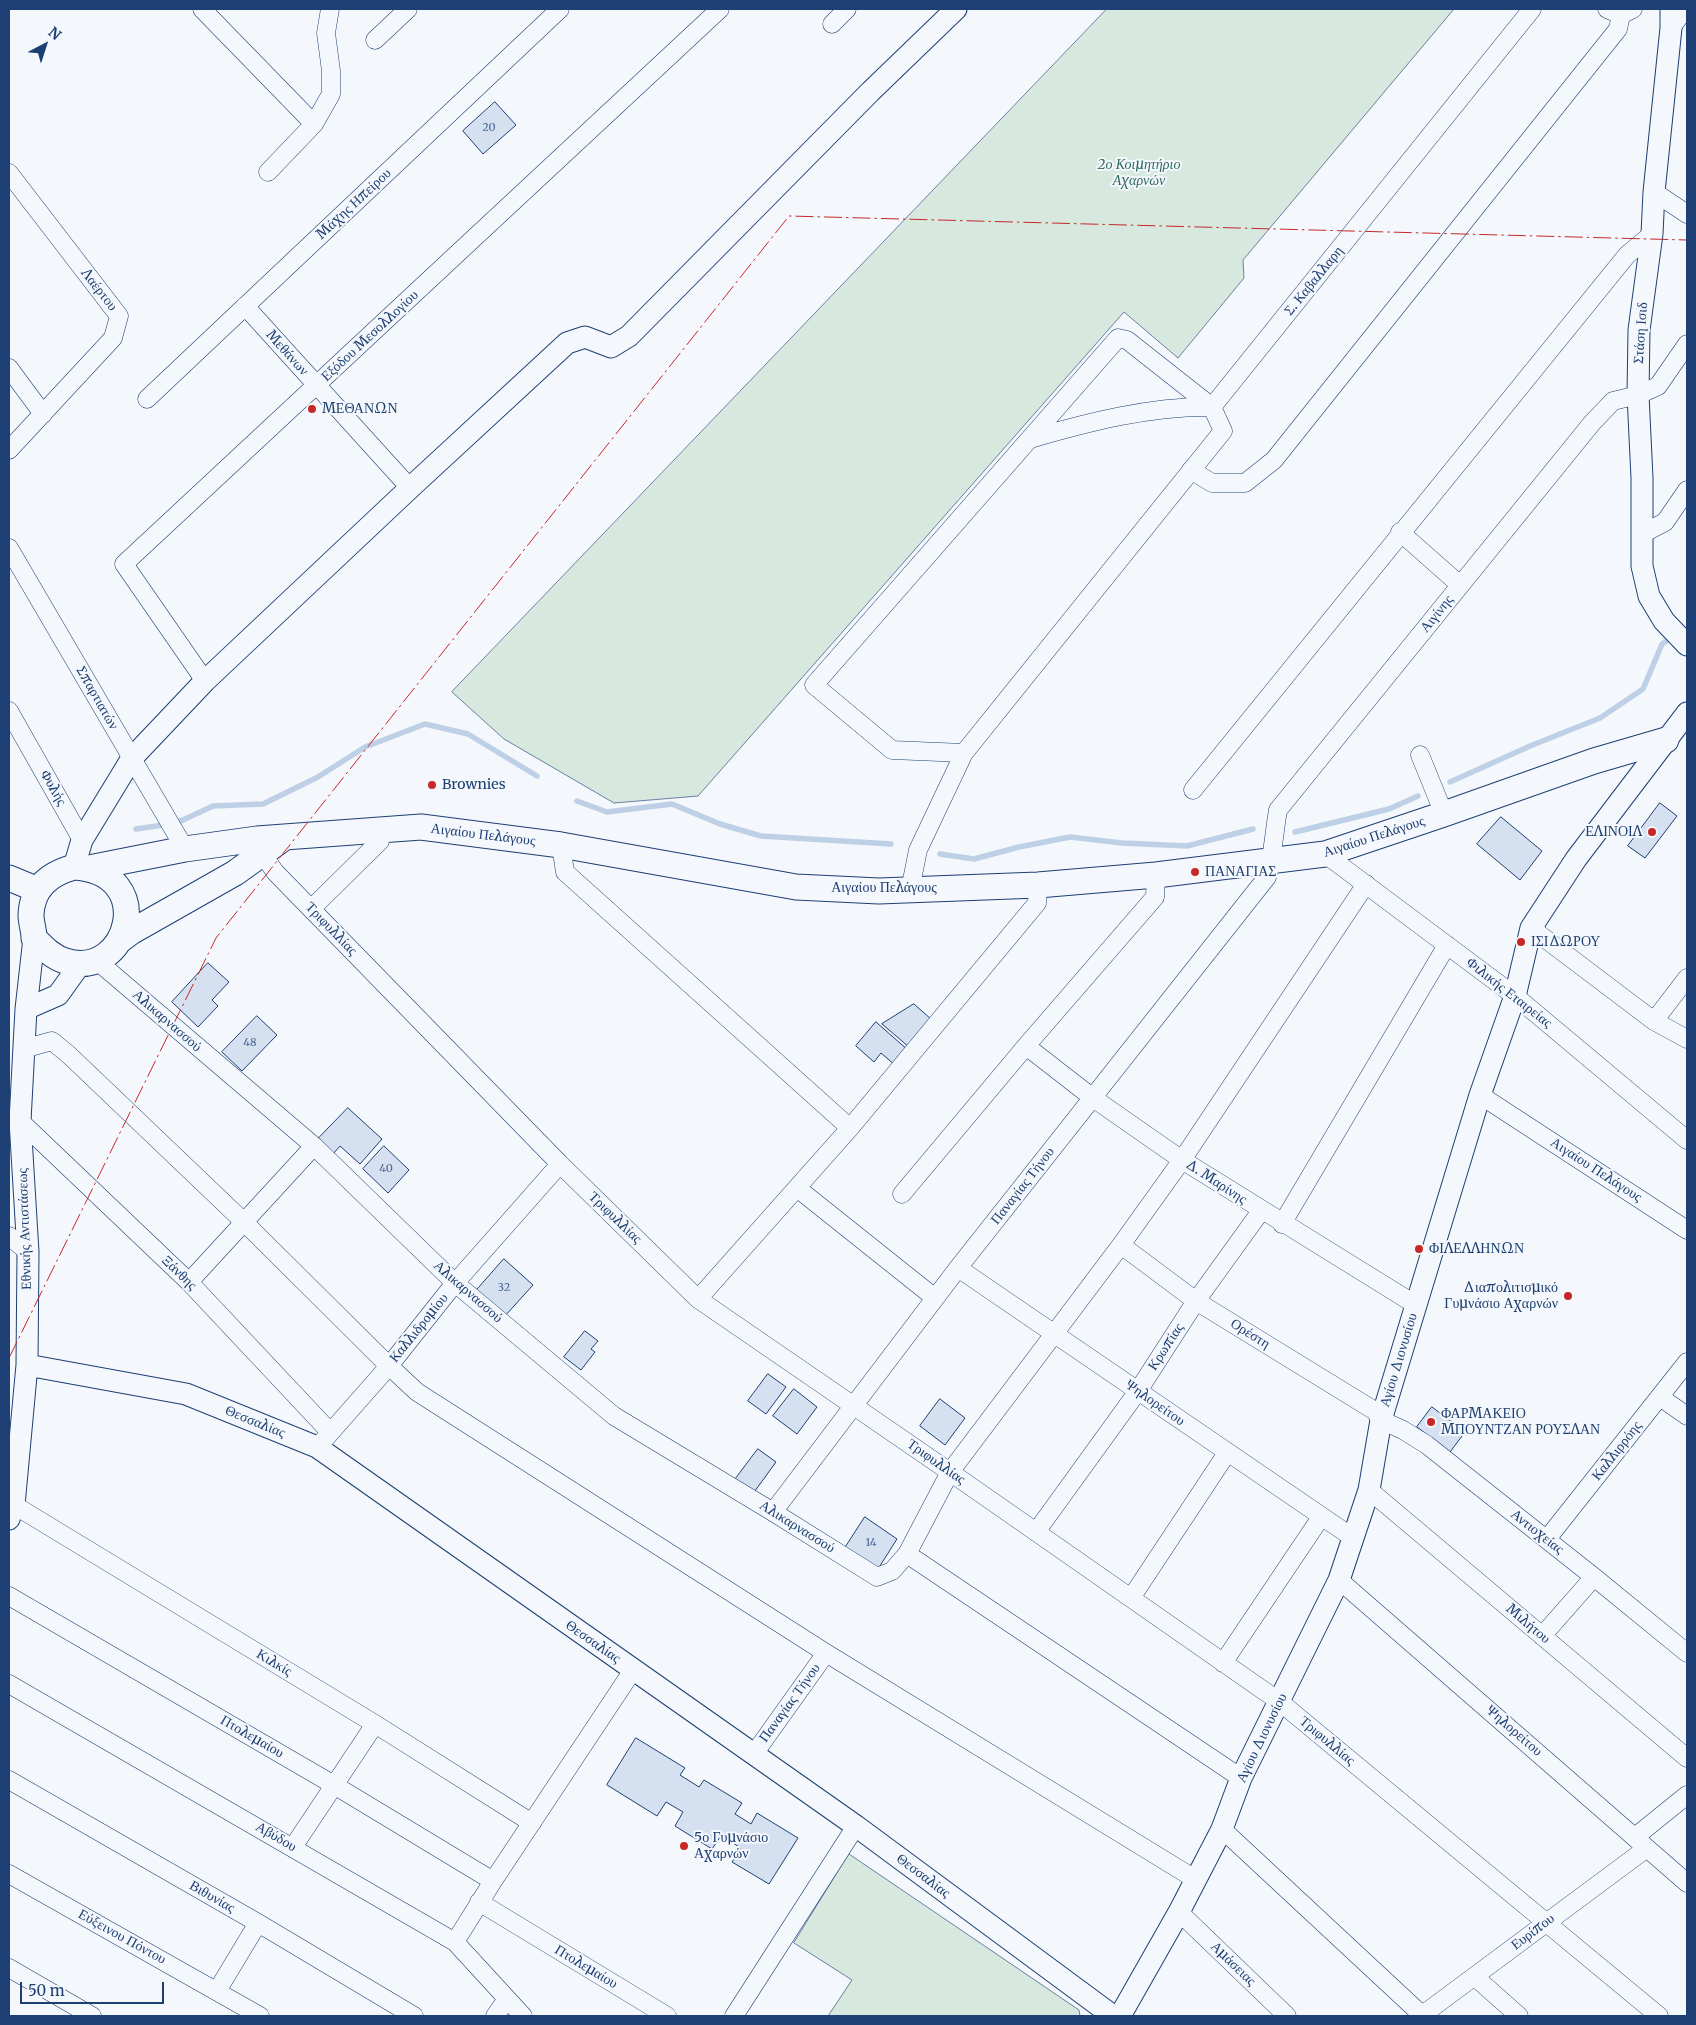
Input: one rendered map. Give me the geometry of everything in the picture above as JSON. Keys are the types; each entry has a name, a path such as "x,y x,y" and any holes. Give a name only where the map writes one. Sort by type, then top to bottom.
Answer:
{"main road":[{"name":"Αιγαίου Πελάγους","path":"81,868 256,839 420,827 561,844 796,887 880,892 1038,885 1156,875 1325,854 1594,761 1666,740"},
{"path":"119,941 126,927 127,912 123,896 116,883 106,875 81,868 47,878 38,890 32,903 31,918 34,938 52,954 65,961 88,962 109,952 131,932 235,873 285,837"},
{"path":"9,878 38,890"}],"street":[{"path":"202,9 314,124"},
{"path":"268,172 314,124 331,94 331,71 326,34 330,9"},
{"path":"375,40 408,9"},
{"name":"Μάχης Ηπείρου","path":"147,399 560,9"},
{"name":"Εξόδου Μεσολλογίου","path":"205,681 124,564 720,9"},
{"path":"832,24 847,9"},
{"path":"81,868 82,840 132,758 205,681 567,343 585,337 611,347 629,336 870,92 956,9"},
{"name":"Σ. Καβαλλαρη","path":"1212,407 1532,9"},
{"path":"1671,19 1685,9"},
{"path":"1191,470 1212,483 1245,482 1274,460 1618,29 1620,11"},
{"name":"Στάση Ισιδ","path":"1671,19 1654,192 1652,234 1639,330 1638,395 1642,566 1649,596 1664,621 1687,645"},
{"name":"Λαέρτου","path":"9,173 119,316 113,338 9,450"},
{"path":"1654,192 1687,214"},
{"path":"1193,790 1400,532 1627,255 1652,234"},
{"name":"Μεθάνων","path":"245,306 410,488"},
{"path":"910,890 918,850 964,753 1223,431 1212,407 1127,340 1118,338 814,685 892,750 964,753"},
{"name":"Αιγίνης","path":"1271,861 1278,810 1592,423 1612,401 1638,395 1658,386 1687,344"},
{"path":"9,368 43,414"},
{"path":"1030,439 1076,426 1162,409 1212,407"},
{"path":"1642,534 1665,522 1687,490"},
{"path":"1400,532 1460,585"},
{"name":"Σπαρτιατών","path":"9,548 185,850"},
{"name":"Φυλής","path":"9,711 82,840"},
{"name":"Αγίου Διονυσίου","path":"1120,2016 1179,1912 1222,1829 1241,1778 1339,1580 1369,1490 1381,1420 1480,1095 1515,996 1532,928 1576,859 1687,713"},
{"path":"1420,755 1444,814"},
{"path":"311,909 380,841 379,830"},
{"path":"561,844 565,872 850,1128"},
{"name":"Τριφυλλίας","path":"262,853 275,872 560,1164 698,1299 1280,1702 1659,2016"},
{"name":"Φιλικής Εταιρείας","path":"1325,854 1515,996 1687,1140"},
{"name":"Παναγίας Τήνου","path":"773,1512 958,1268 1267,877 1271,861"},
{"path":"902,1194 1026,1046 1155,898 1156,875"},
{"path":"1241,1778 907,1554 950,1472 1121,1245 1182,1160 1366,884"},
{"path":"698,1299 850,1128 1037,903 1038,885"},
{"path":"1532,928 1654,1021 1687,1039"},
{"name":"Εθνικής Αντιστάσεως","path":"11,1512 27,1364 28,1252 20,1121 26,1009 34,938"},
{"path":"1282,1224 1447,945"},
{"path":"26,1009 58,995 88,962"},
{"name":"Αλικαρνασσού","path":"88,962 314,1146 456,1282 614,1416 877,1577 892,1570 907,1554"},
{"path":"1654,1021 1687,978"},
{"path":"23,1049 52,1041 69,1055 245,1222 389,1366 418,1392 826,1653 1195,1878"},
{"name":"Δ. Μαρίνης","path":"1026,1046 1093,1098 1182,1160 1261,1211 1416,1305"},
{"name":"Αιγαίου Πελάγους","path":"1480,1095 1687,1230"},
{"name":"Ξάνθης","path":"20,1121 189,1282 324,1440"},
{"path":"189,1282 314,1146"},
{"name":"Καλλιδρομίου","path":"324,1440 389,1366 456,1282 560,1164"},
{"path":"797,1188 935,1298"},
{"name":"Κρωπίας","path":"1036,1532 1138,1391 1196,1301 1261,1211"},
{"path":"9,1236 28,1252"},
{"name":"Ορέστη","path":"1121,1245 1196,1301 1374,1412 1381,1420"},
{"name":"Ψηλορείτου","path":"958,1268 1352,1537"},
{"name":"Καλλιρρόης","path":"1547,1539 1687,1362"},
{"name":"Θεσσαλίας","path":"27,1364 186,1394 324,1440 633,1670 856,1826 1113,2016"},
{"path":"1660,1396 1687,1416"},
{"name":"Αντιοχείας","path":"1381,1420 1403,1430 1427,1445 1547,1539 1687,1653"},
{"path":"1131,1598 1227,1453"},
{"name":"Μιλήτου","path":"1369,1490 1687,1758"},
{"name":"Κιλκίς","path":"11,1512 375,1724 532,1823"},
{"path":"1223,1663 1321,1517"},
{"path":"1542,1636 1594,1577"},
{"name":"Ψηλορείτου","path":"1339,1580 1687,1883"},
{"name":"Πτολεμαίου","path":"9,1596 334,1784 493,1881"},
{"name":"Παναγίας Τήνου","path":"754,1754 826,1653"},
{"path":"455,1942 479,1902 633,1670"},
{"name":"Αβύδου","path":"9,1684 455,1942 523,2016"},
{"path":"293,1847 375,1724"},
{"name":"Βιθυνίας","path":"9,1780 258,1923 414,2016"},
{"name":"Ευρίπου","path":"1422,2016 1546,1922 1641,1843 1687,1795"},
{"path":"734,2016 856,1826"},
{"path":"1222,1829 1422,2016"},
{"name":"Εύξεινου Πόντου","path":"9,1874 260,2016"},
{"name":"Πτολεμαίου","path":"479,1902 667,2016"},
{"name":"Αμάσειας","path":"1179,1912 1287,2016"},
{"path":"217,1991 258,1923"},
{"path":"9,1968 92,2016"},
{"path":"1475,1976 1520,2016"},
{"path":"495,2016 507,1999"}],"green space":[{"name":"2ο Κοιμητήριο Αχαρνών","path":"1107,9 1454,9 1243,260 1244,278 1178,358 1124,312 698,796 614,803 504,739 452,692"},
{"path":"849,1854 1079,2010 1080,2016 828,2016 852,1980 794,1943"}],"building":[{"path":"495,102 516,125 483,154 463,131"},
{"path":"1660,803 1677,816 1645,858 1628,846"},
{"path":"1501,817 1542,851 1520,880 1477,844"},
{"path":"208,963 229,982 212,1000 218,1006 198,1027 172,1002"},
{"path":"914,1004 932,1020 909,1047 882,1024"},
{"path":"257,1016 277,1035 242,1071 222,1052"},
{"path":"876,1022 909,1051 896,1066 881,1053 874,1062 856,1046"},
{"path":"348,1108 382,1139 360,1164 340,1146 333,1154 317,1140"},
{"path":"384,1146 409,1170 388,1193 363,1169"},
{"path":"504,1259 533,1285 504,1317 475,1292"},
{"path":"585,1331 598,1341 591,1349 595,1352 581,1370 564,1357"},
{"path":"768,1374 786,1387 766,1414 748,1401"},
{"path":"794,1389 817,1407 797,1434 773,1416"},
{"path":"940,1399 965,1418 945,1445 920,1426"},
{"path":"1432,1407 1465,1432 1450,1452 1417,1427"},
{"path":"758,1449 776,1462 752,1495 734,1481"},
{"path":"865,1517 897,1539 878,1569 845,1548"},
{"path":"636,1738 685,1768 680,1775 699,1787 704,1780 742,1803 735,1814 751,1824 757,1813 798,1838 769,1884 732,1862 741,1848 721,1836 712,1849 675,1826 683,1812 666,1802 657,1816 607,1785"}],"waterway":[{"path":"1450,782 1530,746 1600,718 1643,689 1662,644 1673,637"},
{"path":"136,829 170,824 213,806 263,804 318,777 365,747 425,724 468,734 537,776"},
{"path":"1295,832 1389,809 1418,796"},
{"path":"577,801 607,812 672,804 720,824 761,836 891,844"},
{"path":"940,854 974,859 1019,847 1070,837 1122,843 1187,846 1253,829"}],"power":[{"path":"9,1358 216,938 789,216 1687,240"}],"place":[{"name":"ΜΕΘΑΝΩΝ","path":"312,409"},
{"name":"Brownies","path":"432,785"},
{"name":"ΕΛΙΝΟΙΛ","path":"1652,832"},
{"name":"ΠΑΝΑΓΙΑΣ","path":"1195,872"},
{"name":"ΙΣΙΔΩΡΟΥ","path":"1521,942"},
{"name":"ΦΙΛΕΛΛΗΝΩΝ","path":"1419,1249"},
{"name":"Διαπολιτισμικό Γυμνάσιο Αχαρνών","path":"1568,1296"},
{"name":"ΦΑΡΜΑΚΕΙΟ ΜΠΟΥΝΤΖΑΝ ΡΟΥΣΛΑΝ","path":"1431,1422"},
{"name":"5ο Γυμνάσιο Αχαρνών","path":"684,1846"}]}
